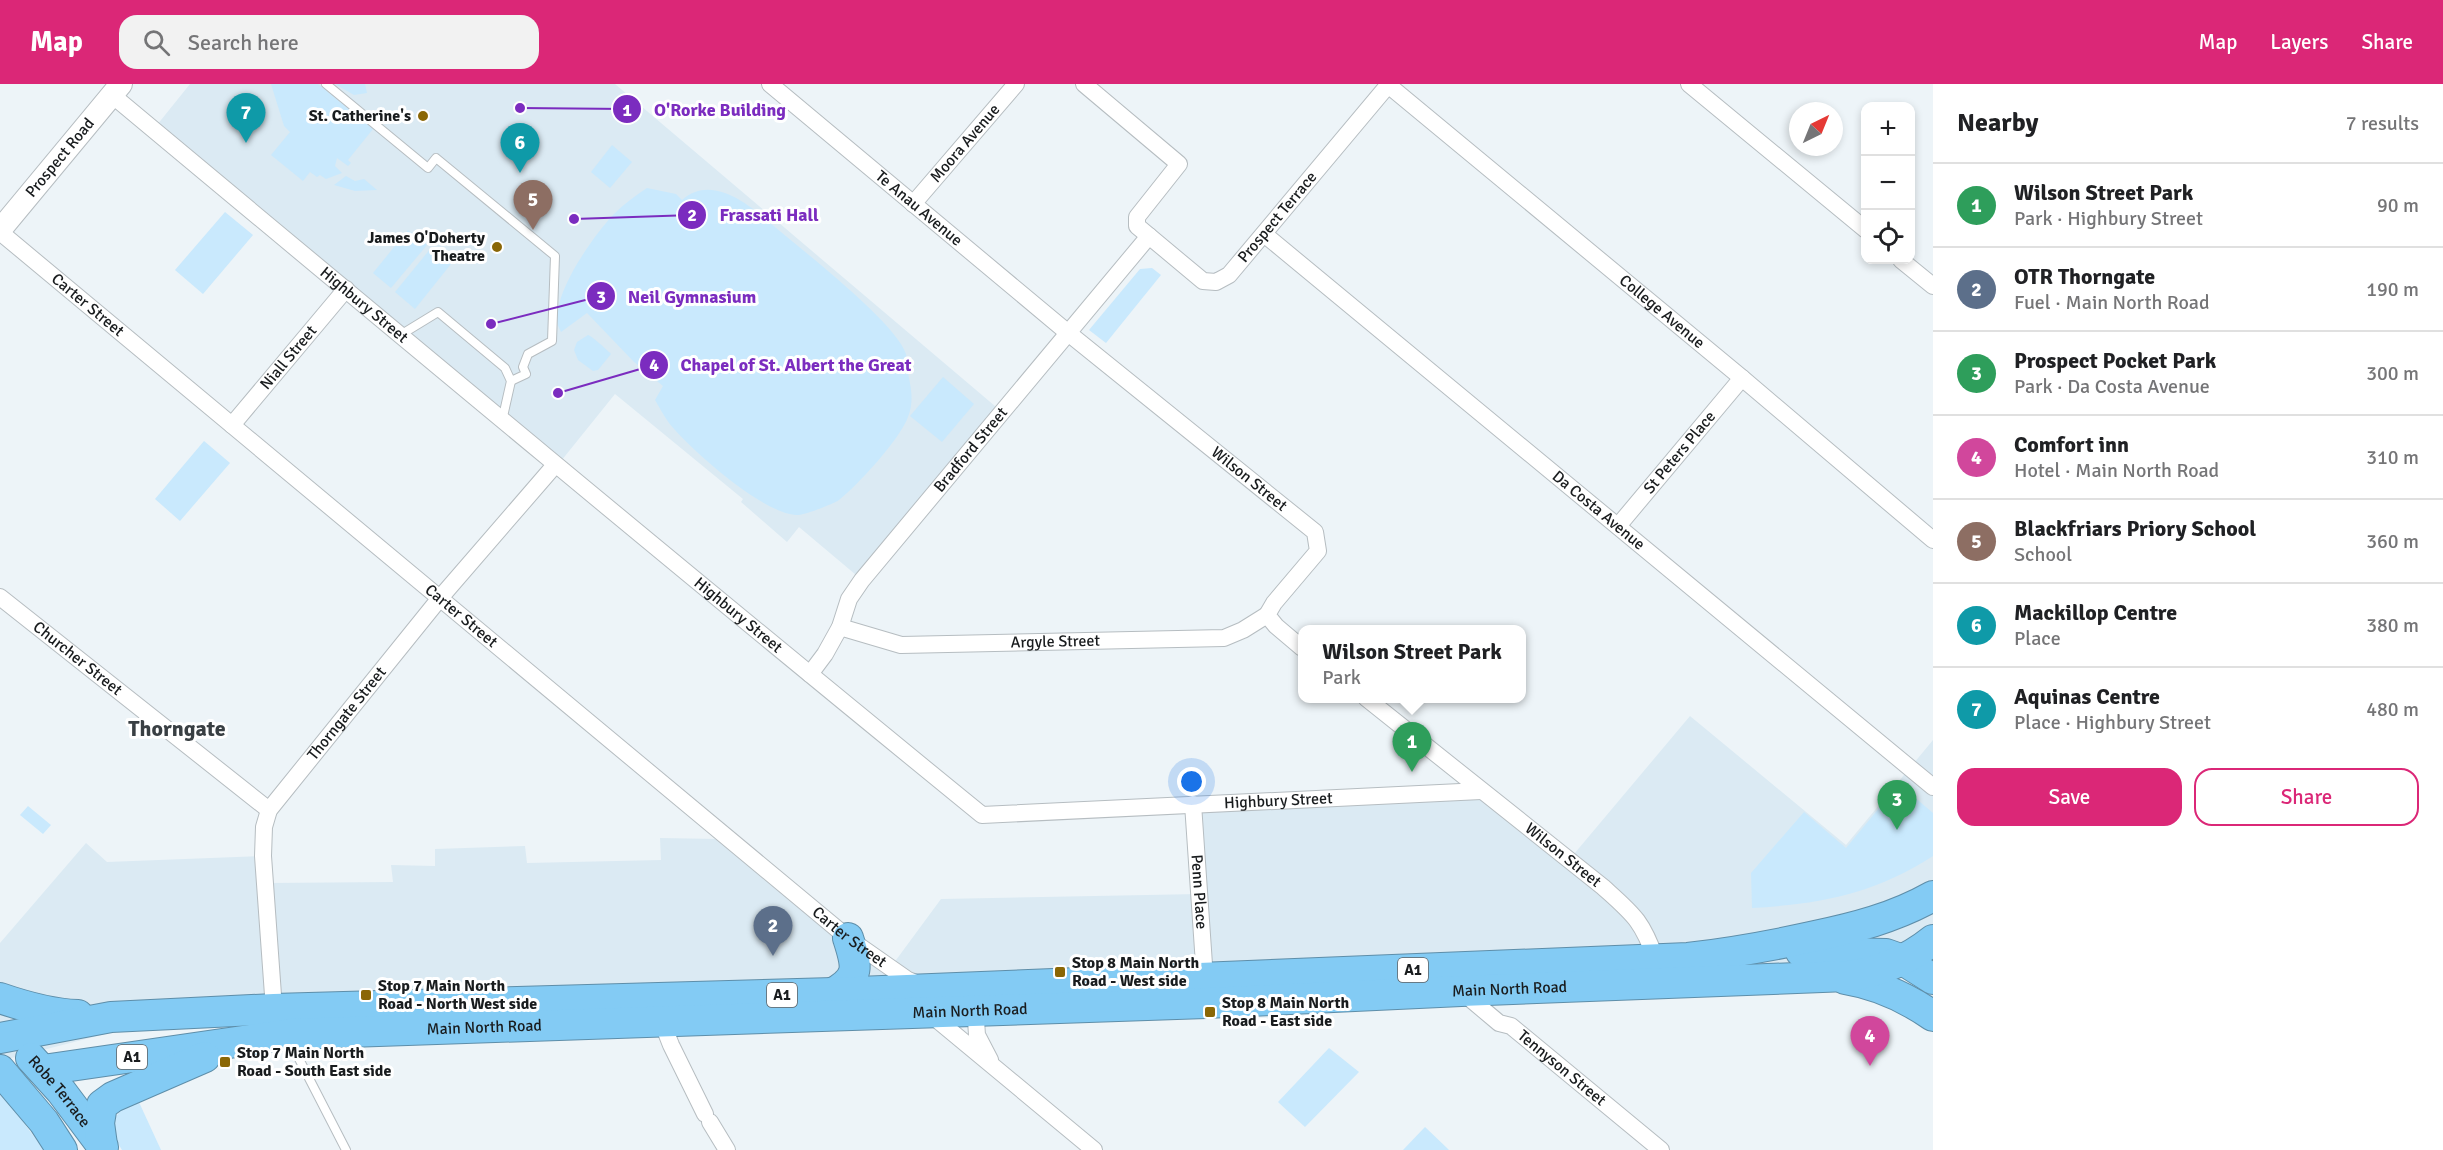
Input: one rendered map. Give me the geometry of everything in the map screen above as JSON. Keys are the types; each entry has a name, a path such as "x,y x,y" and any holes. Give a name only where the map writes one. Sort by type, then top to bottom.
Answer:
{"highway":[{"name":"Main North Road","path":"43,1070 278,1035 660,1010 1205,991 1744,952 1868,924 1900,913 1933,896"},
{"path":"1933,909 1920,930 1920,981 1933,998"},
{"path":"833,993 846,985 855,972 855,960 848,938"},
{"path":"1744,952 1870,952 1920,960"},
{"name":"Main North Road","path":"1205,991 1461,991 1827,976 1866,973 1920,960"},
{"path":"1827,976 1856,980 1879,988 1933,1017"},
{"name":"Main North Road","path":"3,1035 111,1017 274,1009 660,1010 833,993 929,1000"},
{"path":"0,998 22,1006 58,1014 111,1017"},
{"name":"Robe Terrace","path":"3,1035 43,1070 103,1148"},
{"path":"103,1148 99,1123 102,1105 113,1097 189,1062 278,1035"},
{"name":"Robe Terrace","path":"2,1073 44,1122 62,1150"}],"main road":[{"name":"Prospect Road","path":"0,230 117,89"},
{"name":"Main North Road","path":"2,1073 43,1070"}],"street":[{"name":"Te Anau Avenue","path":"770,84 1067,333"},
{"name":"Moora Avenue","path":"913,204 1016,84"},
{"path":"1084,84 1179,164 1137,218 1137,226 1149,236"},
{"name":"Prospect Terrace","path":"1149,236 1203,281 1216,282 1229,275 1388,84"},
{"name":"College Avenue","path":"1388,84 1933,540"},
{"path":"1689,84 1861,226"},
{"name":"Highbury Street","path":"117,89 346,289 402,334 502,421 982,815 1481,791"},
{"name":"Carter Street","path":"0,230 848,938 908,980 993,1066 1094,1150"},
{"name":"Da Costa Avenue","path":"1264,234 1933,787"},
{"name":"Bradford Street","path":"810,674 825,654 840,627 849,599 862,580 1149,236"},
{"path":"1906,264 1933,286"},
{"name":"Niall Street","path":"232,425 346,289"},
{"name":"Wilson Street","path":"1067,333 1315,532 1318,551 1274,603 1268,615"},
{"name":"St Peters Place","path":"1618,526 1742,378"},
{"name":"Thorngate Street","path":"274,1009 263,856 264,827 269,810 426,618 440,597 555,465"},
{"name":"Churcher Street","path":"0,597 269,810"},
{"path":"1268,615 1275,626 1298,645"},
{"name":"Argyle Street","path":"840,627 901,645 1224,638 1268,615"},
{"name":"Wilson Street","path":"1371,703 1603,887 1637,918 1656,960"},
{"name":"Penn Place","path":"1192,804 1205,991"},
{"name":"Tennyson Street","path":"1461,991 1499,1023 1511,1026 1661,1150"},
{"path":"974,999 977,1035 993,1066"},
{"path":"660,1010 670,1045 727,1150"}],"lane":[{"path":"326,84 428,168 436,158 555,256 552,341 528,354 523,367 526,374 511,381"},
{"path":"402,334 438,312 505,368 511,381 502,421"},
{"path":"278,1035 296,1053 346,1150"}],"shaded area":[{"path":"190,84 615,84 1002,412 862,580 799,527 787,542 741,502 743,499 615,394 557,466 157,125"},
{"path":"271,84 318,84 373,129 348,160 351,163 348,166 337,158 335,166 342,173 326,179 310,172 303,181 271,155 290,132 284,126"},
{"path":"335,84 365,84 367,93 354,95"},
{"path":"612,145 632,162 610,188 591,172"},
{"path":"346,176 355,181 364,179 377,190 355,191 334,185"},
{"path":"647,188 676,194 682,200 693,193 704,190 716,190 738,199 760,214 845,285 898,340 906,354 911,392 908,417 897,437 878,461 839,500 800,515 782,512 765,504 728,478 679,435 655,400 663,386 634,362 587,313 561,332 557,322 558,307 577,264 596,235 614,214"},
{"path":"225,212 253,235 203,294 175,270"},
{"path":"408,230 427,245 391,288 373,273"},
{"path":"431,248 451,264 415,309 395,292"},
{"path":"1152,268 1161,275 1106,343 1089,330 1140,269"},
{"path":"588,335 611,354 598,370 593,371 578,360 574,350 577,342"},
{"path":"943,377 974,404 942,442 910,416"},
{"path":"204,441 230,463 180,521 155,499"},
{"path":"1690,716 1846,845 1933,740 1933,1001 1898,972 117,1031 0,1061 0,943 86,843 107,862 263,856 266,883 393,882 391,865 435,866 435,849 525,846 527,863 661,860 660,838 719,839 885,975 941,899 1199,894 1193,804 1481,791 1569,860"},
{"path":"1899,784 1933,813 1933,856 1890,880 1846,895 1801,904 1752,908 1751,873 1804,812 1846,848"},
{"path":"28,806 51,825 43,834 20,815"},
{"path":"1329,1048 1359,1072 1305,1127 1278,1102"},
{"path":"0,1095 15,1111 44,1150 0,1150"},
{"path":"138,1100 161,1150 122,1150 110,1131 120,1112"},
{"path":"1425,1127 1447,1148 1449,1150 1403,1150"}],"place":[{"name":"O'Rorke Building","path":"520,108"},
{"name":"St. Catherine's","path":"423,116"},
{"name":"Aquinas Centre","path":"246,143"},
{"name":"Mackillop Centre","path":"520,173"},
{"name":"Frassati Hall","path":"574,219"},
{"name":"Blackfriars Priory School","path":"533,230"},
{"name":"James O'Doherty Theatre","path":"497,247"},
{"name":"Neil Gymnasium","path":"491,324"},
{"name":"Chapel of St. Albert the Great","path":"558,393"},
{"name":"Wilson Street Park","path":"1412,772"},
{"name":"Prospect Pocket Park","path":"1897,830"},
{"name":"OTR Thorngate","path":"773,956"},
{"name":"Stop 8 Main North Road - West side","path":"1060,972"},
{"name":"Stop 7 Main North Road - North West side","path":"366,995"},
{"name":"Stop 8 Main North Road - East side","path":"1210,1012"},
{"name":"Stop 7 Main North Road - South East side","path":"225,1062"},
{"name":"Comfort inn","path":"1870,1066"}],"district":[{"name":"Thorngate","path":"177,728"}]}
